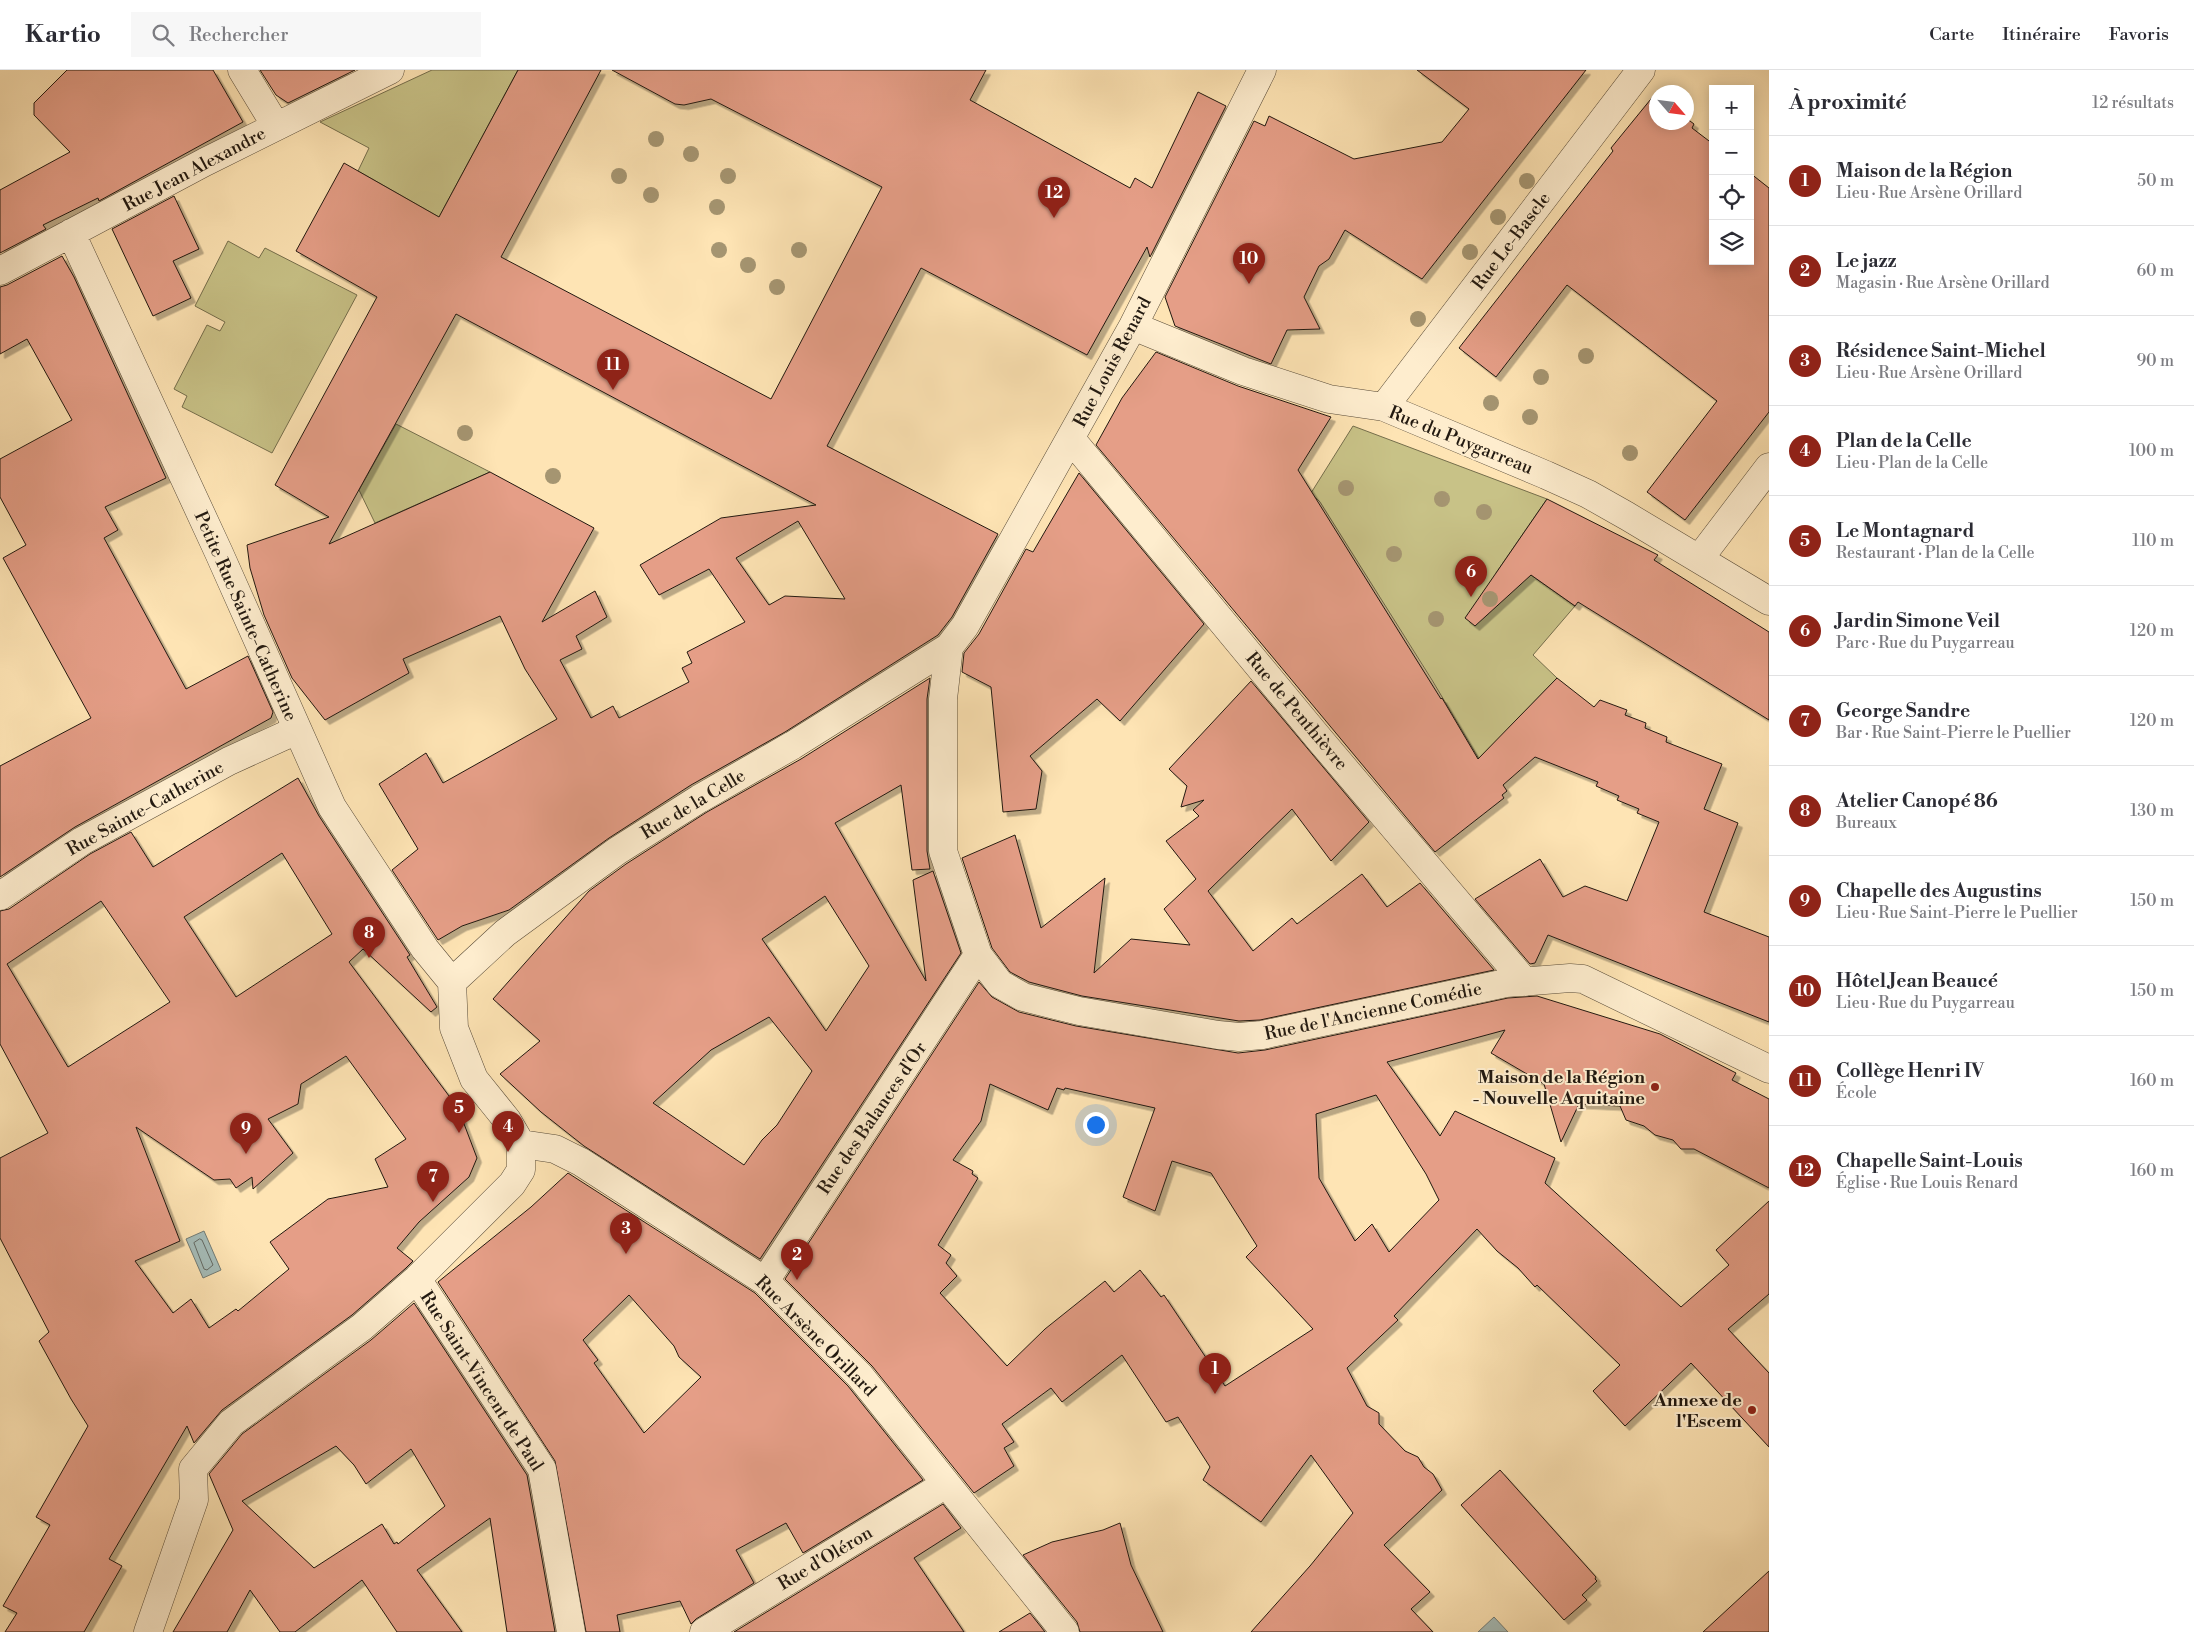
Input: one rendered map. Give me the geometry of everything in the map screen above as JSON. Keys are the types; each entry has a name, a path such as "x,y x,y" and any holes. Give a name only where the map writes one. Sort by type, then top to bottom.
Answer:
{"street":[{"path":"242,70 276,126"},
{"name":"Rue Jean Alexandre","path":"0,271 276,126 390,70"},
{"name":"Rue Louis Renard","path":"949,647 965,626 1133,326 1262,70"},
{"name":"Rue Le-Bascle","path":"1384,407 1640,72"},
{"name":"Petite Rue Sainte-Catherine","path":"71,233 289,708 332,807 426,949 452,982"},
{"name":"Rue du Puygarreau","path":"1133,326 1243,371 1320,397 1384,407 1588,494 1769,601"},
{"name":"Rue de Penthièvre","path":"1071,439 1320,740 1525,982"},
{"path":"1698,559 1769,467"},
{"name":"Rue de la Celle","path":"452,982 505,933 617,851 698,799 793,745 949,647"},
{"name":"Rue de l'Ancienne Comédie","path":"949,647 943,699 943,851 978,955 1000,984 1023,997 1128,1020 1239,1037 1262,1035 1506,983 1570,978 1583,979 1769,1069"},
{"name":"Rue Sainte-Catherine","path":"0,896 82,841 229,761 297,730"},
{"name":"Rue des Balances d'Or","path":"765,1281 944,1010 978,955"},
{"path":"148,1632 194,1500 193,1469 231,1423 362,1327 416,1279 512,1184 521,1170 521,1144 507,1120 474,1079 454,1028 452,982"},
{"name":"Rue Arsène Orillard","path":"521,1144 554,1149 582,1162 765,1281 860,1376 946,1484 976,1518 1065,1632"},
{"name":"Rue Saint-Vincent de Paul","path":"416,1279 542,1469 571,1632"},
{"name":"Rue d'Oléron","path":"704,1632 946,1484"}],"shaded area":[{"path":"432,70 518,70 439,217 358,171 369,148 320,122"},
{"path":"228,241 259,258 265,248 357,295 272,453 182,407 187,396 174,389 207,325 220,331 225,322 195,306"},
{"path":"396,424 490,472 375,523 359,490"},
{"path":"1353,426 1547,499 1496,573 1531,575 1575,606 1533,655 1557,678 1479,759 1432,680 1320,502 1311,493"}],"water":[{"path":"204,1231 221,1270 203,1278 186,1239"},
{"path":"1494,1617 1508,1632 1478,1632"}],"building":[{"path":"67,70 213,70 243,122 99,201 98,198 43,225 46,229 0,253 0,190 70,152 34,115 34,103"},
{"path":"260,70 355,70 288,103 276,95"},
{"path":"518,70 601,70 501,257 771,399 882,187 711,99 684,105 675,104 612,70 986,70 970,100 1130,188 1135,178 1152,188 1198,92 1226,106 1150,257 1147,247 1087,355 921,268 827,446 998,534 952,617 938,635 785,732 691,785 609,838 509,910 462,926 438,940 392,870 418,849 379,784 426,753 443,783 557,719 525,669 500,616 403,659 409,673 325,720 292,678 264,615 250,568 247,545 329,517 275,485 377,297 296,251 344,163 439,217","holes":["456,314 816,505 721,518 640,565 659,595 709,569 745,622 687,652 692,663 682,668 689,682 619,718 613,706 591,718 560,660 582,649 576,636 607,617 595,591 542,622 594,528 490,472 329,544","798,521 845,599 785,596 769,605 736,558"]},
{"path":"1417,70 1586,70 1422,279 1345,230 1329,259 1319,266 1304,297 1320,329 1287,330 1271,364 1175,326 1165,297 1254,121 1265,126 1269,116 1354,159 1442,142 1469,109"},
{"path":"1649,101 1649,130 1694,130 1709,141 1709,265 1754,265 1754,176 1769,188 1769,412 1685,520 1647,492 1717,401 1567,285 1496,377 1459,348 1613,151 1611,148"},
{"path":"174,196 199,249 173,261 191,298 153,316 112,229"},
{"path":"62,256 74,277 166,478 105,507 118,530 104,538 186,689 248,656 273,712 271,718 75,827 0,877 0,766 91,718 3,558 26,545 0,497 0,459 72,420 27,339 0,354 0,287"},
{"path":"1156,352 1238,386 1331,417 1298,470 1442,698 1478,759 1557,678 1594,707 1600,700 1627,710 1625,715 1646,723 1645,728 1667,737 1666,742 1722,764 1704,809 1738,823 1704,912 1769,937 1769,1022 1548,935 1535,963 1530,964 1475,899 1540,859 1563,897 1585,886 1627,901 1659,822 1637,813 1639,809 1617,800 1619,796 1596,786 1598,782 1535,757 1503,785 1507,791 1502,795 1504,798 1435,852 1096,445 1122,398"},
{"path":"1079,473 1204,624 1120,721 1097,699 1030,756 1042,771 1036,809 1003,812 991,687 962,672 964,653 979,634 1026,549 1033,552"},
{"path":"1547,499 1658,555 1654,560 1769,632 1769,720 1578,602 1575,606 1531,575 1475,626 1465,618"},
{"path":"930,678 927,699 927,851 930,869 912,870 901,785 835,823 926,981 913,880 933,871 961,953 760,1259 584,1146 541,1112 500,1074 540,1041 493,999 589,891 626,864 707,812 801,759","holes":["825,896 869,966 826,1031 762,939","769,1017 812,1071 777,1125 762,1140 744,1165 653,1103 711,1050"]},
{"path":"1251,681 1369,822 1331,861 1292,809 1208,891 1253,951 1292,918 1297,924 1362,874 1387,907 1420,883 1494,970 1260,1020 1239,1021 1082,996 1029,982 1010,972 992,948 962,858 1015,835 1041,928 1105,878 1094,973 1131,939 1190,945 1164,909 1196,879 1166,841 1199,816 1193,810 1204,800 1181,807 1187,786 1169,769"},
{"path":"298,778 319,816 410,955 407,957 437,1007 431,1012 363,949 349,962 458,1108 477,1158 469,1177 419,1222 397,1248 413,1261 406,1268 352,1315 222,1410 194,1443 187,1426 109,1559 122,1566 84,1632 5,1632 17,1613 3,1606 50,1525 36,1517 88,1426 39,1341 49,1332 0,1238 0,1158 48,1133 0,1044 0,911 9,909 90,854 131,832 153,867","holes":["282,853 332,934 236,997 184,917","101,901 170,1002 68,1067 7,964","346,1056 406,1139 375,1159 388,1187 328,1199 270,1242 289,1269 238,1311 236,1309 209,1328 191,1299 173,1313 135,1261 180,1241 136,1127 214,1180 230,1179 236,1188 252,1177 253,1189 293,1153 268,1119 298,1104 301,1084"]},
{"path":"979,982 992,997 1019,1012 1076,1026 1238,1053 1265,1050 1508,998 1537,996 1660,1034 1736,1073 1732,1080 1769,1099 1769,1188 1694,1149 1681,1149 1673,1140 1655,1135 1644,1126 1626,1120 1620,1106 1579,1104 1561,1142 1544,1084 1491,1053 1505,1030 1387,1062 1440,1136 1455,1111 1555,1158 1545,1183 1681,1307 1729,1265 1716,1250 1769,1201 1769,1294 1728,1329 1769,1373 1769,1447 1691,1363 1625,1426 1593,1391 1620,1365 1537,1285 1535,1287 1518,1268 1497,1251 1477,1229 1394,1316 1398,1320 1347,1368 1367,1406 1379,1413 1379,1424 1405,1451 1418,1457 1424,1467 1433,1474 1442,1490 1384,1545 1430,1592 1411,1609 1433,1632 1251,1632 1310,1566 1353,1513 1311,1455 1261,1522 1203,1480 1210,1467 1178,1417 1166,1422 1122,1355 1062,1402 1051,1388 1002,1424 1014,1442 1004,1448 1014,1466 974,1493 872,1366 785,1279","holes":["990,1084 1048,1110 1057,1088 1064,1090 1065,1088 1155,1108 1123,1197 1155,1211 1172,1161 1211,1173 1257,1246 1246,1257 1313,1329 1225,1386 1164,1295 1161,1297 1140,1270 1114,1292 1105,1281 1045,1329 1007,1366 940,1293 957,1276 946,1263 951,1255 938,1245 978,1178 972,1174 973,1171 953,1160 981,1121","1376,1095 1426,1174 1439,1200 1389,1252 1372,1224 1355,1241 1319,1178 1316,1114"]},
{"path":"568,1173 755,1293 848,1386 923,1480 803,1553 786,1523 736,1550 754,1583 691,1624 680,1601 617,1615 620,1632 586,1632 555,1461 438,1282 531,1207","holes":["629,1295 674,1346 679,1357 701,1377 644,1433 594,1363 598,1360 583,1340"]},
{"path":"414,1303 527,1475 555,1632 507,1632 490,1518 417,1570 462,1632 397,1632 362,1580 295,1632 280,1632 250,1590 227,1632 173,1632 233,1530 209,1474 242,1434 371,1340","holes":["336,1446 354,1465 366,1484 411,1449 445,1506 398,1544 397,1542 394,1544 382,1524 314,1568 242,1501"]},
{"path":"1500,1470 1596,1577 1597,1581 1582,1595 1587,1600 1564,1620 1461,1505"},
{"path":"943,1504 961,1528 914,1558 964,1632 734,1632"},
{"path":"1120,1523 1131,1565 1163,1632 1080,1632 1077,1622 1023,1555 1052,1542 1103,1530"},
{"path":"1769,1571 1769,1632 1703,1632"},
{"path":"1030,1613 1045,1632 999,1632"}],"place":[{"name":"Chapelle Saint-Louis","path":"1054,218"},
{"name":"Hôtel Jean Beaucé","path":"1249,284"},
{"name":"Collège Henri IV","path":"613,390"},
{"name":"Jardin Simone Veil","path":"1471,597"},
{"name":"Atelier Canopé 86","path":"369,958"},
{"name":"Maison de la Région - Nouvelle Aquitaine","path":"1655,1087"},
{"name":"Le Montagnard","path":"459,1133"},
{"name":"Plan de la Celle","path":"508,1152"},
{"name":"Chapelle des Augustins","path":"246,1154"},
{"name":"George Sandre","path":"433,1202"},
{"name":"Résidence Saint-Michel","path":"626,1254"},
{"name":"Le jazz","path":"797,1280"},
{"name":"Maison de la Région","path":"1215,1394"},
{"name":"Annexe de l'Escem","path":"1752,1410"}]}
